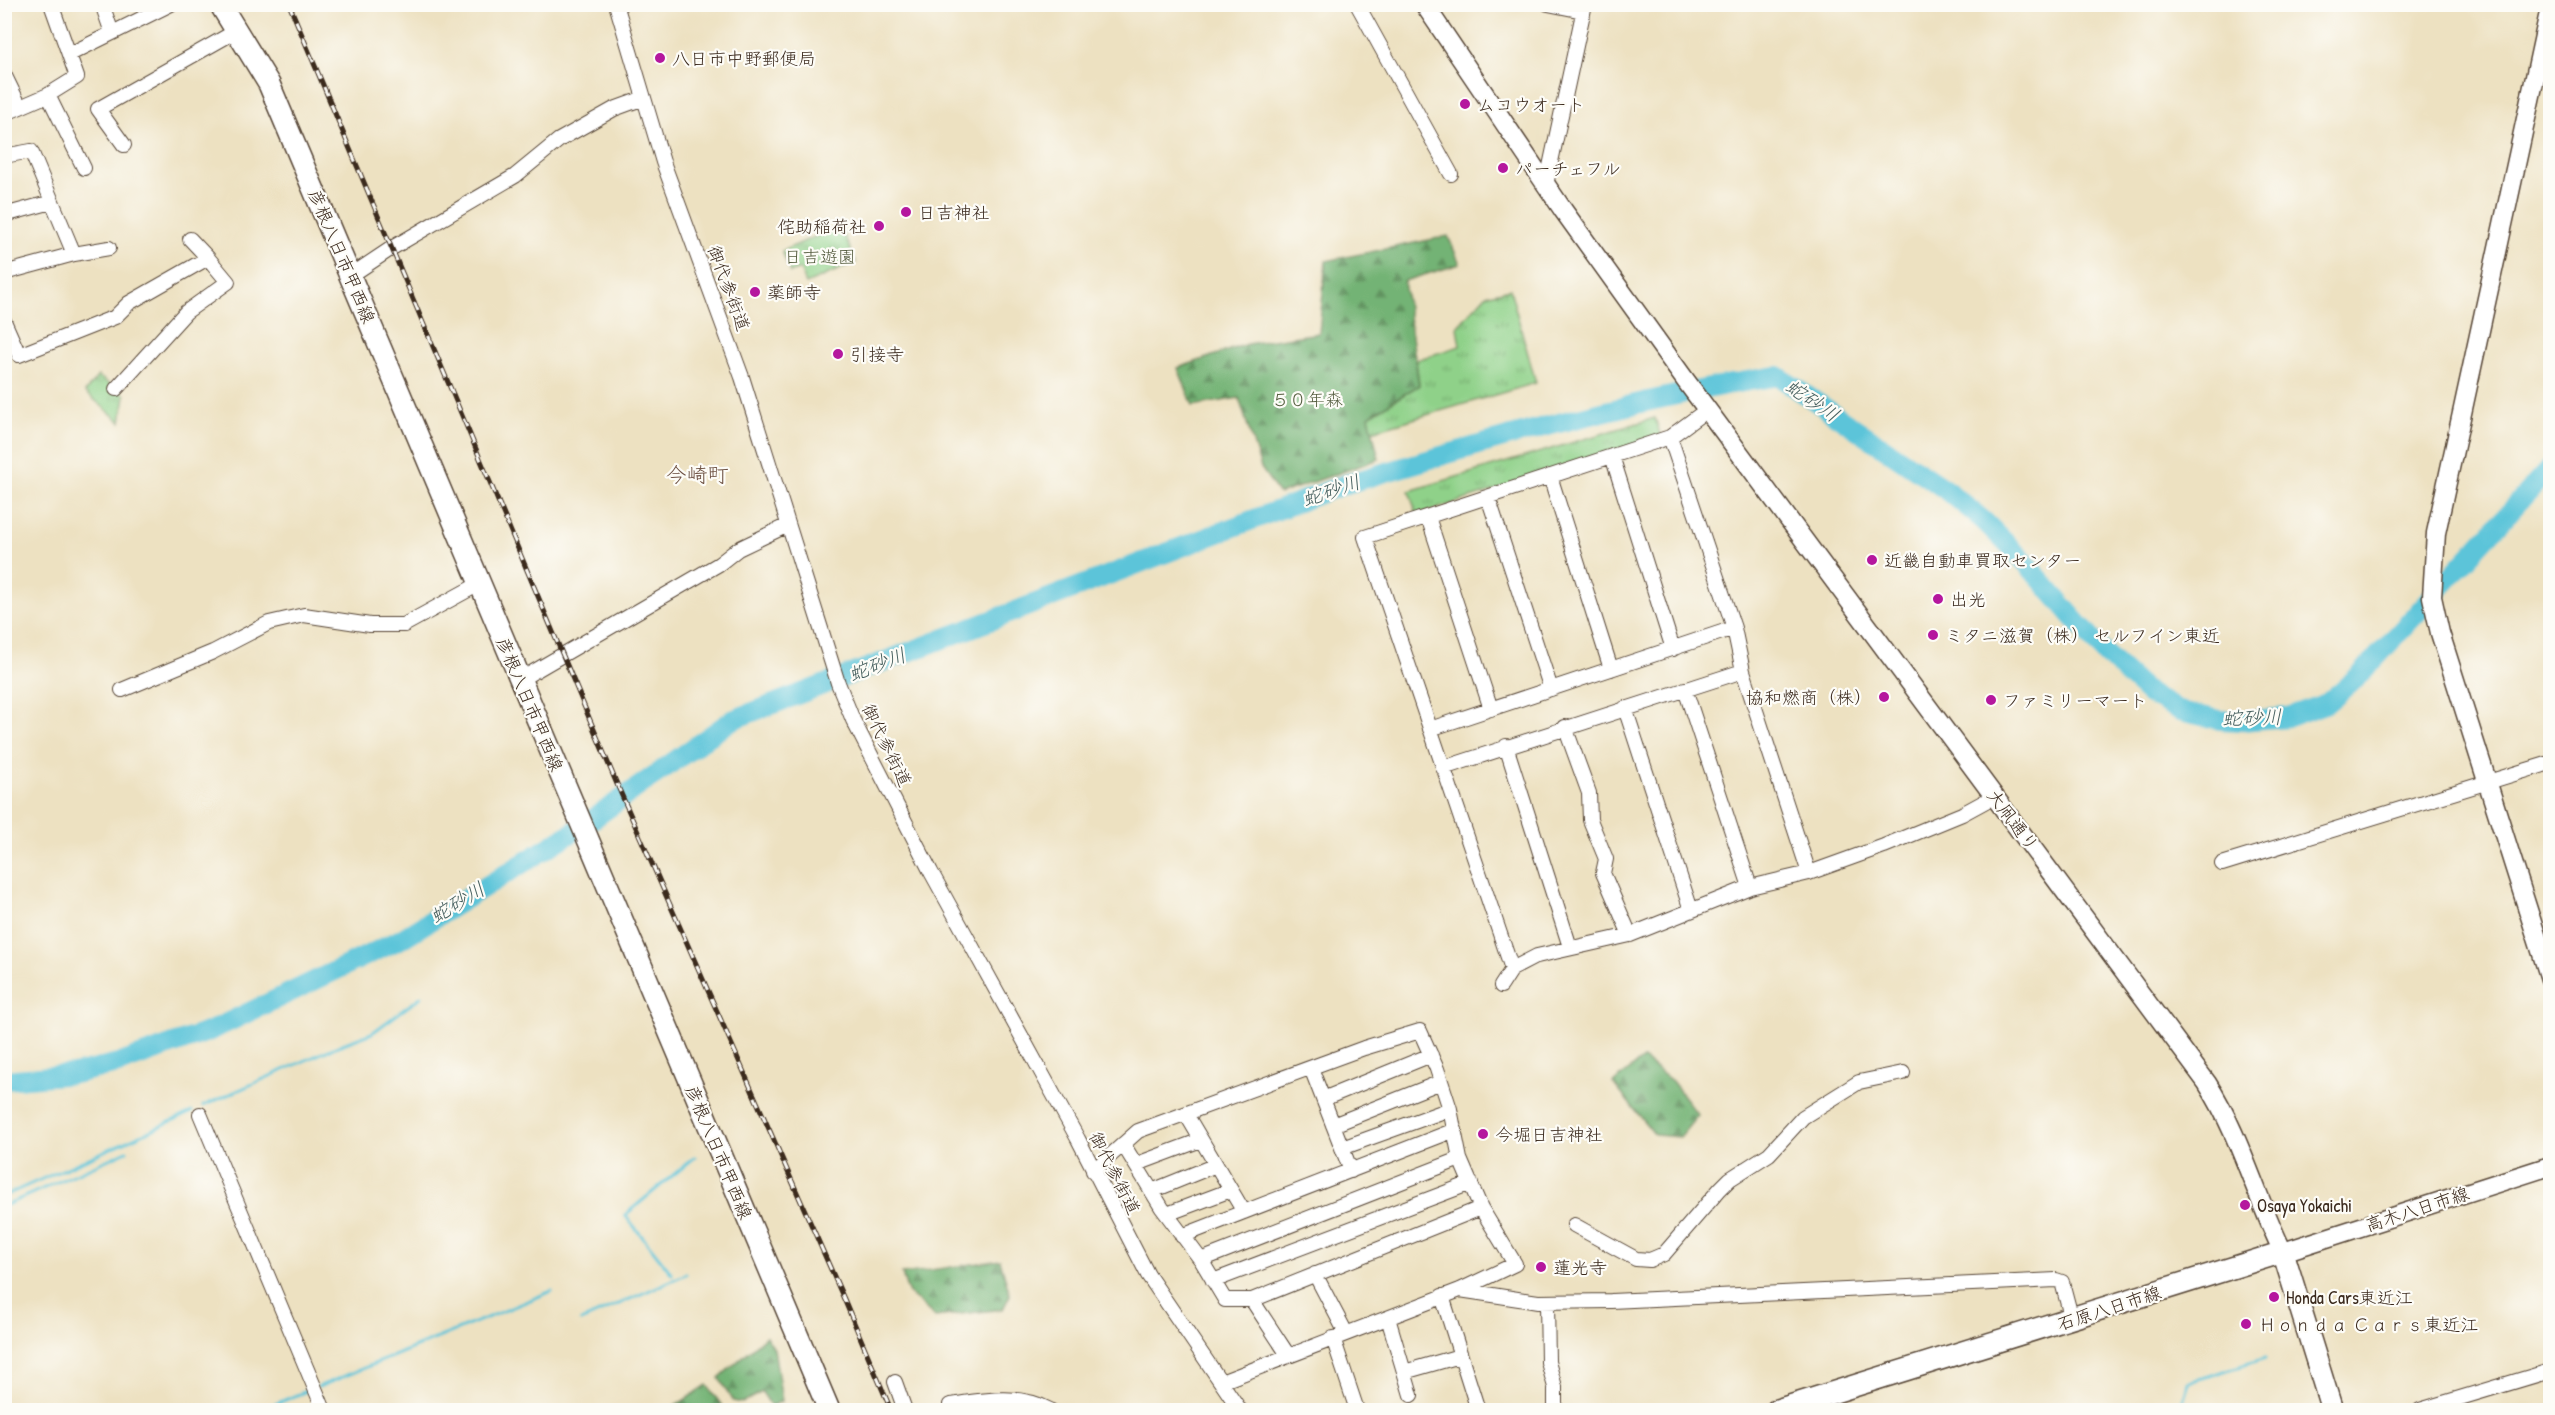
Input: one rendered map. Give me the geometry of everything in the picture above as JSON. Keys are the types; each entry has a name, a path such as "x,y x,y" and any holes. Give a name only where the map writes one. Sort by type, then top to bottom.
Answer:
{"main road":[{"name":"彦根八日市甲西線","path":"220,4 269,84 829,1410"},
{"name":"石原八日市線","path":"1777,1410 2072,1320 2283,1252"},
{"path":"2283,1252 2332,1410"}],"street":[{"path":"4,114 48,94 77,77 51,4"},
{"path":"102,4 112,33"},
{"path":"70,54 171,4"},
{"name":"御代参街道","path":"616,4 663,162 742,377 837,679 853,720 931,872 1078,1139 1148,1275 1221,1382 1236,1409"},
{"path":"1357,4 1451,174"},
{"name":"大凧通り","path":"1424,4 1546,185 1686,381 2207,1083 2218,1100 2261,1207 2283,1252"},
{"path":"1546,185 1584,8 1548,4"},
{"path":"2550,8 2436,533 2432,576 2432,597 2440,633 2550,979"},
{"path":"124,145 98,109 238,30"},
{"path":"4,74 20,107"},
{"path":"48,94 84,168"},
{"path":"350,276 392,248 515,176 559,140 614,109 644,98"},
{"path":"4,156 31,151 74,254"},
{"path":"4,215 52,202"},
{"path":"116,389 186,312 228,282 190,239"},
{"path":"4,273 74,254 109,248"},
{"path":"4,321 18,355 115,317 129,303 208,258"},
{"path":"1512,969 1365,537 1670,437 1707,409"},
{"path":"1670,437 1734,628 1743,670 1809,873"},
{"path":"1612,456 1673,649"},
{"path":"1550,476 1611,669"},
{"path":"1488,497 1551,689"},
{"path":"1428,517 1491,709"},
{"path":"521,679 719,564 738,549 788,525"},
{"path":"122,690 213,652 269,623 304,615 370,625 404,625 479,584"},
{"path":"1430,729 1734,628"},
{"path":"1443,768 1743,670"},
{"path":"1685,689 1750,887"},
{"path":"1624,708 1691,910"},
{"path":"1565,727 1590,793 1590,820 1606,859 1603,873 1630,934"},
{"path":"1506,746 1570,947"},
{"path":"2222,864 2550,763"},
{"path":"1501,986 1512,969 1537,956 1630,934 1750,887 1809,873 1962,814 1995,796"},
{"path":"1093,1171 1138,1131 1420,1030 1449,1109 1460,1160 1481,1208 1515,1264 1460,1290 1221,1382"},
{"path":"1323,1099 1431,1055"},
{"path":"1311,1068 1351,1171"},
{"path":"1574,1225 1636,1259 1650,1260 1664,1254 1730,1179 1769,1154 1803,1117 1859,1082 1903,1073"},
{"path":"1333,1125 1440,1082"},
{"path":"1342,1148 1449,1109"},
{"path":"200,1114 324,1410"},
{"path":"1186,1114 1244,1212"},
{"path":"1182,1236 1455,1130"},
{"path":"1137,1164 1201,1140"},
{"path":"1123,1144 1167,1214 1201,1260 1225,1300 1240,1302 1252,1300 1481,1208"},
{"path":"1201,1260 1460,1160"},
{"path":"1152,1191 1216,1165"},
{"name":"高木八日市線","path":"2283,1252 2550,1166"},
{"path":"1213,1281 1471,1183"},
{"path":"1167,1214 1231,1190"},
{"path":"1315,1274 1339,1336 1357,1410"},
{"path":"1460,1290 1547,1302 1611,1301 2056,1280 2062,1282 2072,1320"},
{"path":"1442,1296 1478,1410"},
{"path":"1252,1300 1288,1355"},
{"path":"1547,1302 1548,1362 1555,1387 1555,1410"},
{"path":"1388,1318 1411,1395"},
{"path":"1404,1372 1460,1356"},
{"path":"2420,1410 2550,1371"},
{"path":"895,1382 905,1410"},
{"path":"951,1410 950,1406 992,1405 1016,1400 1050,1410"}],"green space":[{"name":"日吉遊園","path":"840,226 856,262 806,284 800,269 790,273 782,251"},
{"name":"５０年森","path":"1448,236 1460,264 1404,281 1419,385 1369,416 1379,459 1279,494 1261,468 1239,398 1193,406 1178,368 1247,344 1319,333 1326,261"},
{"path":"1510,289 1536,383 1372,431 1369,416 1419,385 1416,360 1460,346 1457,327 1486,295"},
{"path":"98,376 125,395 121,422 85,392"},
{"path":"1655,418 1661,437 1417,515 1409,491"},
{"path":"1643,1059 1672,1081 1698,1115 1680,1137 1655,1135 1613,1083"},
{"path":"1000,1260 1010,1295 1003,1309 935,1317 908,1292 902,1274"},
{"path":"766,1336 774,1349 782,1401 771,1406 762,1392 742,1403 733,1401 719,1378"},
{"path":"707,1385 725,1410 669,1410"}],"waterway":[{"name":"蛇砂川","path":"4,1080 74,1074 118,1064 210,1031 401,939 586,824 732,720 1343,485 1613,409 1778,376 1949,492 1984,521 2026,563 2106,655 2149,694 2180,711 2220,720 2242,721 2288,717 2327,703 2363,672 2550,468"},
{"path":"203,1106 372,1033 422,996"},
{"path":"4,1196 192,1112"},
{"path":"4,1206 127,1151"},
{"path":"672,1274 625,1215 695,1157"},
{"path":"581,1321 686,1274"},
{"path":"318,1387 552,1291"},
{"path":"2180,1410 2189,1382 2266,1358"},
{"path":"261,1410 311,1389"}],"railway":[{"path":"289,4 619,789 891,1410"}],"place":[{"name":"八日市中野郵便局","path":"660,58"},
{"name":"ムコウオート","path":"1465,104"},
{"name":"パーチェフル","path":"1503,168"},
{"name":"日吉神社","path":"906,212"},
{"name":"侘助稲荷社","path":"879,226"},
{"name":"薬師寺","path":"755,292"},
{"name":"引接寺","path":"838,354"},
{"name":"近畿自動車買取センター","path":"1872,560"},
{"name":"出光","path":"1938,599"},
{"name":"ミタニ滋賀（株） セルフイン東近","path":"1933,635"},
{"name":"協和燃商（株）","path":"1884,697"},
{"name":"ファミリーマート","path":"1991,700"},
{"name":"今堀日吉神社","path":"1483,1134"},
{"name":"Osaya Yokaichi","path":"2245,1205"},
{"name":"蓮光寺","path":"1541,1267"},
{"name":"Honda Cars東近江","path":"2274,1297"},
{"name":"Ｈｏｎｄａ Ｃａｒｓ東近江","path":"2246,1324"}],"district":[{"name":"今崎町","path":"697,474"}]}
